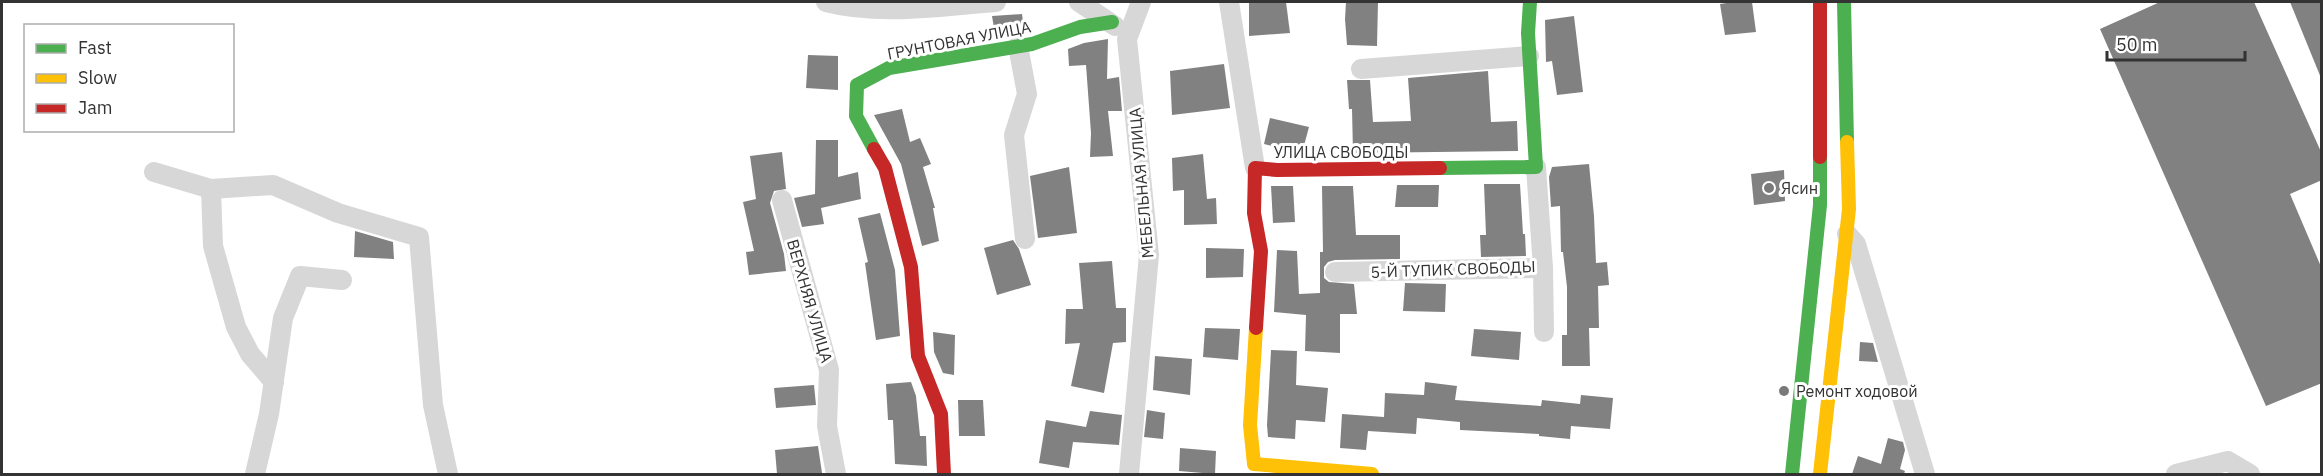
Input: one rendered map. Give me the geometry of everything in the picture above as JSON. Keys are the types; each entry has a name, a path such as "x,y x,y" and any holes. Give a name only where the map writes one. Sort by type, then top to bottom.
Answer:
{"street":[{"path":"826,2 841,6 996,2"},
{"path":"1079,2 1112,22 1127,39"},
{"name":"МЕБЕЛЬНАЯ УЛИЦА","path":"1128,474 1149,255 1127,39 1141,2"},
{"path":"1230,2 1255,168"},
{"path":"1530,2 1528,33 1536,167"},
{"path":"1792,474 1820,206 1820,2"},
{"path":"1820,474 1849,208 1844,2"},
{"name":"ГРУНТОВАЯ УЛИЦА","path":"944,474 941,414 918,356 911,267 885,168 856,116 857,85 889,68 1032,44 1080,27 1112,22"},
{"path":"1018,46 1027,94 1014,135 1025,239"},
{"path":"1361,69 1529,56"},
{"name":"УЛИЦА СВОБОДЫ","path":"1372,474 1254,464 1250,425 1261,251 1254,213 1255,168 1277,170 1536,167"},
{"name":"5-Й ТУПИК СВОБОДЫ","path":"1335,273 1542,268 1536,167"},
{"path":"154,172 211,189 273,185 338,213 419,237 433,405 448,474"},
{"path":"211,189 210,213 213,246 236,327 250,354 274,382"},
{"name":"ВЕРХНЯЯ УЛИЦА","path":"782,200 830,370 826,426 836,474"},
{"path":"1820,206 1856,244 1925,474"},
{"path":"1542,268 1544,332"},
{"path":"255,474 274,382 282,318 300,276 342,280"},
{"path":"2176,474 2228,461 2250,474"}],"building":[{"path":"1249,2 1286,2 1290,33 1249,36"},
{"path":"1346,2 1378,2 1377,46 1347,45"},
{"path":"1752,2 1756,32 1725,35 1720,4"},
{"path":"2160,2 2254,2 2322,154 2322,180 2290,194 2322,269 2322,383 2266,406 2100,29"},
{"path":"2290,2 2322,2 2322,78 2321,78"},
{"path":"1022,14 1024,29 995,34 992,16"},
{"path":"1574,16 1583,92 1557,95 1552,61 1546,62 1545,20"},
{"path":"1108,39 1107,79 1119,77 1122,111 1108,111 1113,156 1090,157 1091,133 1086,65 1069,66 1068,49 1084,43"},
{"path":"808,55 838,56 838,90 806,88"},
{"path":"1224,64 1230,108 1172,115 1170,71"},
{"path":"1488,71 1491,122 1517,121 1518,151 1353,153 1352,109 1349,109 1347,80 1370,80 1373,122 1411,121 1408,78"},
{"path":"902,109 910,142 920,138 931,164 923,167 935,208 933,208 939,241 922,246 901,164 874,115"},
{"path":"1270,118 1309,127 1302,153 1264,144"},
{"path":"816,140 838,140 838,177 858,172 861,199 821,208 824,224 802,227 794,198 815,194"},
{"path":"782,152 786,189 774,191 770,203 784,254 786,271 749,275 746,252 754,251 743,202 756,199 750,156"},
{"path":"1203,154 1207,199 1216,198 1217,224 1184,225 1184,190 1173,191 1172,158"},
{"path":"1589,164 1596,263 1607,262 1609,285 1598,286 1599,328 1589,328 1590,366 1562,366 1562,335 1567,335 1567,287 1563,252 1561,252 1560,206 1551,207 1549,177 1552,167"},
{"path":"1069,167 1077,233 1038,238 1030,176"},
{"name":"Ясин","path":"1784,170 1785,201 1754,205 1751,174"},
{"path":"1484,184 1520,184 1526,256 1481,257 1480,235 1486,235"},
{"path":"1397,185 1439,185 1438,207 1395,207"},
{"path":"1271,186 1293,186 1295,222 1273,223"},
{"path":"1322,186 1353,186 1356,235 1400,235 1400,259 1335,260 1328,262 1324,267 1324,278 1329,282 1354,284 1357,314 1340,314 1340,353 1305,351 1306,315 1274,312 1277,250 1297,251 1299,294 1320,293 1320,252 1323,252"},
{"path":"880,213 895,270 900,336 876,340 865,263 868,262 858,218"},
{"path":"355,231 393,242 394,259 354,257"},
{"path":"1013,240 1019,249 1031,285 997,295 984,248"},
{"path":"1206,248 1244,249 1243,277 1206,278"},
{"path":"1112,261 1116,308 1126,308 1126,342 1113,343 1104,393 1071,386 1080,343 1065,344 1066,309 1083,309 1079,263"},
{"path":"1405,283 1446,284 1445,312 1403,311"},
{"path":"1205,328 1240,329 1238,360 1203,357"},
{"path":"1474,329 1521,332 1519,360 1471,356"},
{"path":"933,332 955,335 954,375 943,373 934,352"},
{"path":"1860,342 1873,343 1878,362 1859,361"},
{"path":"1271,350 1297,351 1296,385 1328,388 1325,422 1296,420 1295,439 1268,437"},
{"path":"1155,356 1192,359 1190,395 1153,390"},
{"path":"911,382 916,396 920,436 926,436 927,466 895,464 893,420 888,420 886,384"},
{"path":"1425,382 1457,386 1455,400 1541,406 1542,400 1580,404 1581,395 1613,398 1610,429 1571,426 1570,439 1539,436 1539,434 1460,430 1460,422 1417,418 1416,434 1368,431 1366,450 1340,448 1342,414 1384,417 1385,393 1424,395"},
{"path":"814,385 816,405 776,408 774,388"},
{"path":"958,400 983,400 985,436 959,436"},
{"path":"1147,410 1165,413 1163,439 1144,437"},
{"path":"1090,411 1122,415 1119,445 1073,442 1069,468 1039,463 1046,420 1086,427"},
{"path":"1888,438 1903,442 1905,450 1900,469 1905,471 1904,474 1852,474 1858,456 1881,464"},
{"path":"818,446 822,473 777,474 775,450"},
{"path":"1180,448 1216,451 1215,474 1179,471"}],"traffic: fast":[{"path":"1440,168 1536,167 1528,33 1530,2"},
{"path":"1844,2 1847,142"},
{"path":"874,149 856,116 857,85 889,68 1032,44 1080,27 1112,22"},
{"path":"1792,474 1820,205 1820,157"}],"traffic: slow":[{"path":"1820,474 1849,209 1847,142"},
{"path":"1256,328 1250,425 1254,464 1372,474"}],"traffic: jam":[{"path":"1820,2 1820,157"},
{"path":"874,149 885,168 911,267 918,356 941,414 944,474"},
{"path":"1256,328 1261,251 1254,213 1255,168 1277,170 1440,168"}],"place":[{"name":"Ясин","path":"1769,188"},
{"name":"Ремонт ходовой","path":"1784,391"}]}
